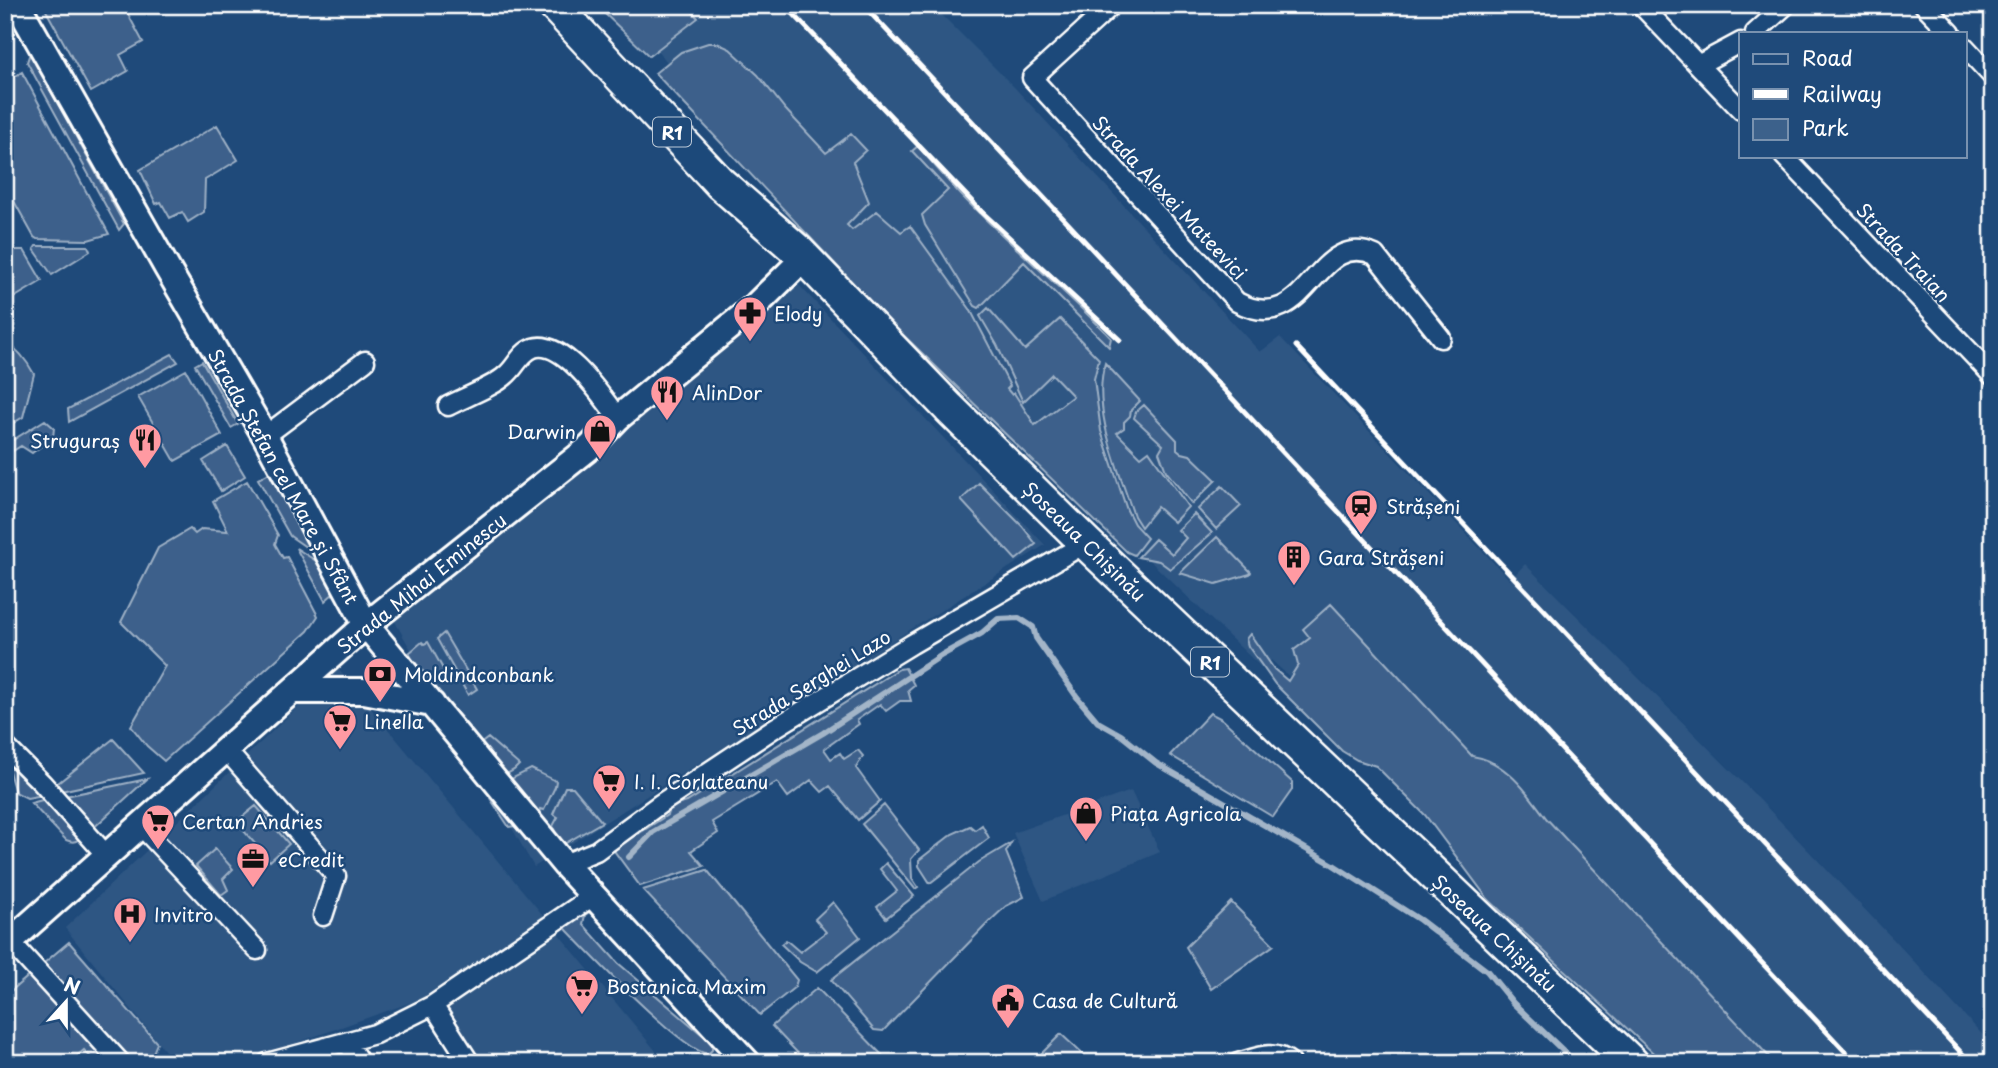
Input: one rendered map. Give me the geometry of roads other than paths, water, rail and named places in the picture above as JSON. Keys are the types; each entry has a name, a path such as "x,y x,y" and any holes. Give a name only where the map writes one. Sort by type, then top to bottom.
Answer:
{"highway":[{"name":"Șoseaua Chișinău","path":"554,5 720,183 801,254 949,408 1086,543 1632,1063"},
{"path":"577,5 727,165 801,254"}],"street":[{"name":"Strada Ștefan cel Mare și Sfânt","path":"18,5 265,436 366,625 564,864 748,1063"},
{"name":"Strada Alexei Mateevici","path":"1112,5 1032,78 1237,302 1253,310 1266,312 1281,308 1338,256 1351,250 1363,250 1375,255 1441,338"},
{"path":"1641,5 1739,108"},
{"path":"1756,32 1786,5"},
{"path":"1924,5 1950,32"},
{"path":"1698,65 1739,43"},
{"path":"1966,48 1993,77"},
{"name":"Strada Traian","path":"1786,158 1993,376"},
{"name":"Strada Mihai Eminescu","path":"8,944 366,625 589,448 618,418 756,305 801,254"},
{"path":"448,406 506,376 523,354 534,348 547,348 565,358 592,383 618,418"},
{"path":"265,436 365,361"},
{"name":"Strada Serghei Lazo","path":"564,864 596,851 660,804 773,729 1086,543"},
{"path":"292,691 364,691 432,704"},
{"path":"5,746 43,783 107,856"},
{"path":"226,750 336,876 323,916"},
{"path":"141,826 257,950"},
{"path":"267,1063 375,1034 433,1005 593,896"},
{"path":"8,944 121,1063"},
{"path":"433,1005 470,1063"},
{"path":"347,1042 360,1063"},
{"path":"1238,1063 1269,1055 1282,1055 1290,1063"}],"waterway":[{"path":"629,857 653,832 823,733 942,655 982,633 998,619 1019,618 1033,627 1036,638 1098,722 1121,735 1156,763 1332,864 1420,920 1487,971 1513,1003 1576,1063"}],"railway":[{"path":"785,5 982,212 1120,340"},
{"path":"863,5 1856,1063"},
{"path":"1296,346 1971,1063"}],"place":[{"name":"Elody","path":"750,343"},
{"name":"AlinDor","path":"667,422"},
{"name":"Darwin","path":"600,461"},
{"name":"Struguraș","path":"145,470"},
{"name":"Strășeni","path":"1361,536"},
{"name":"Gara Strășeni","path":"1294,587"},
{"name":"Moldindconbank","path":"380,704"},
{"name":"Linella","path":"340,751"},
{"name":"I. I. Corlateanu","path":"609,811"},
{"name":"Piața Agricola","path":"1086,843"},
{"name":"Certan Andries","path":"158,851"},
{"name":"eCredit","path":"253,889"},
{"name":"Invitro","path":"130,944"},
{"name":"Bostanica Maxim","path":"582,1016"},
{"name":"Casa de Cultură","path":"1008,1030"}]}
